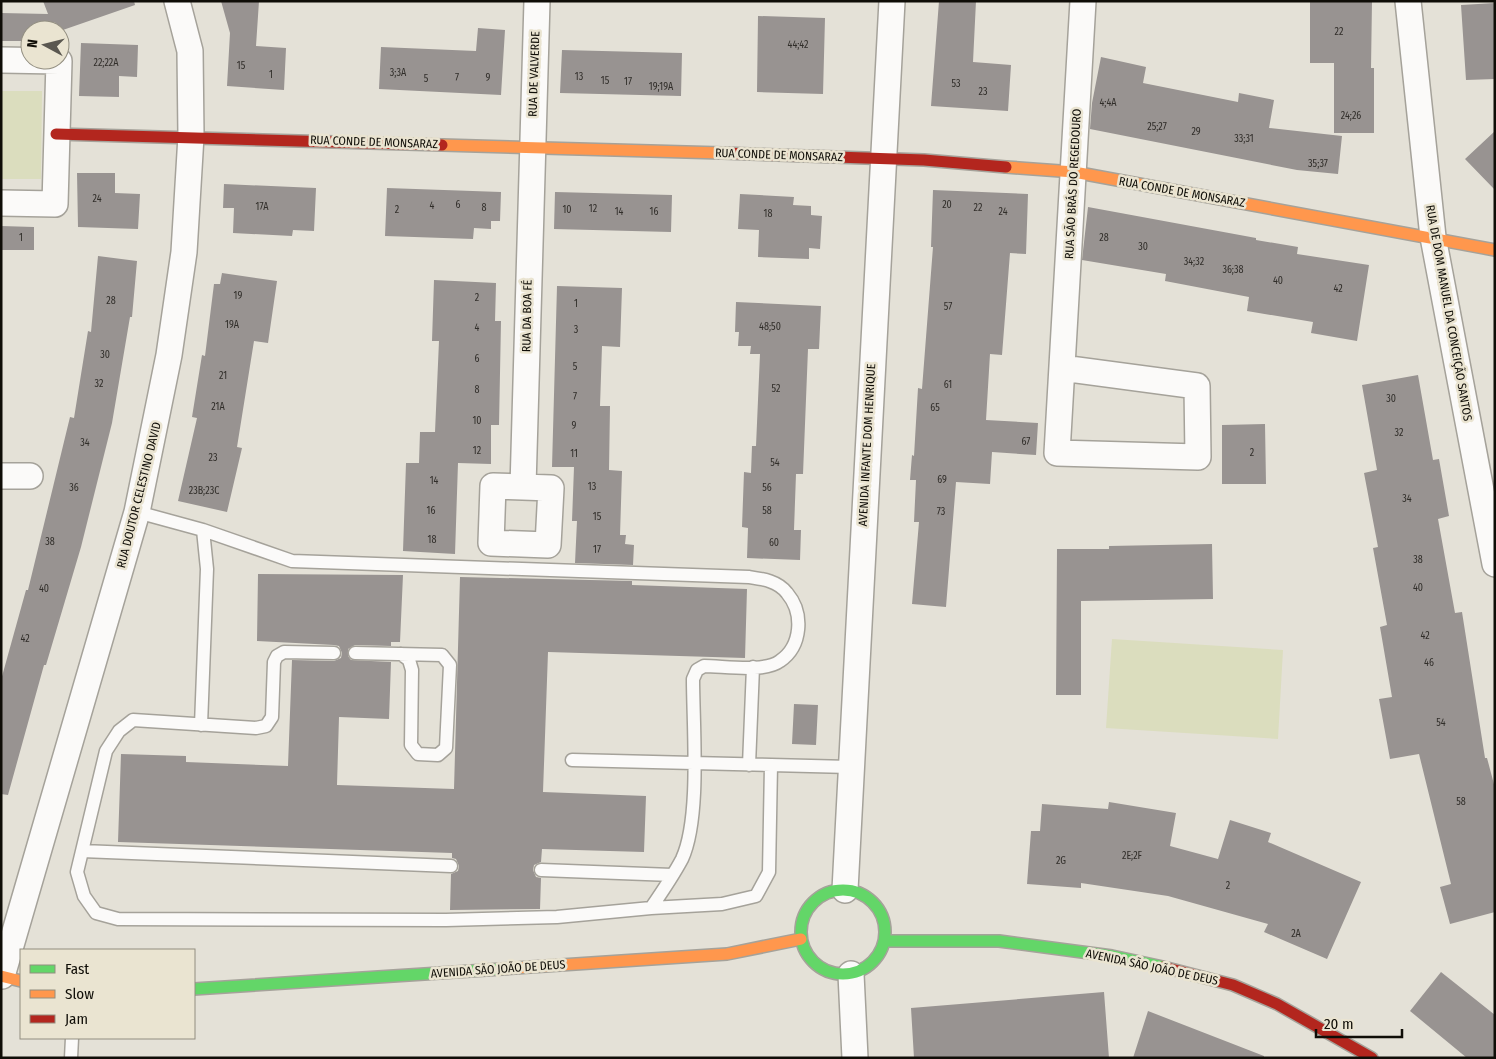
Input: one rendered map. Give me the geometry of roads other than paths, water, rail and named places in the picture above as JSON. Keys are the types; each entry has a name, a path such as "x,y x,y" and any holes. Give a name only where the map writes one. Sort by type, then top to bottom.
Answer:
{"street":[{"name":"RUA DOUTOR CELESTINO DAVID","path":"8,978 137,512 149,461 172,336 184,252 191,136 190,51 177,1"},
{"name":"RUA DE VALVERDE","path":"532,146 537,1"},
{"name":"AVENIDA INFANTE DOM HENRIQUE","path":"845,890 850,767 892,1"},
{"name":"RUA SÃO BRÁS DO REGEDOURO","path":"1062,368 1197,386 1198,457 1057,453 1083,1"},
{"name":"RUA DE DOM MANUEL DA CONCEIÇÃO SANTOS","path":"1408,1 1433,237 1495,564"},
{"path":"1,60 59,61 55,204 1,203"},
{"name":"RUA CONDE DE MONSARAZ","path":"56,134 532,146 883,159 1074,172 1495,250"},
{"name":"RUA DA BOA FÉ","path":"523,487 532,146"},
{"path":"1,476 30,476"},
{"path":"845,890 859,893 871,901 880,912 884,926 884,941 880,952 863,970 851,974 837,975 824,971 813,963 805,952 800,939 804,917 817,899 830,892 845,890"},
{"name":"AVENIDA SÃO JOÃO DE DEUS","path":"195,989 727,954 800,939"},
{"name":"AVENIDA SÃO JOÃO DE DEUS","path":"884,941 999,941 1112,956 1173,969 1233,985 1277,1004 1372,1058"},
{"path":"851,974 855,1058"}],"lane":[{"path":"137,512 203,530 292,561 749,577 770,580 788,592 799,617 796,644 780,662 761,668 704,666 697,670 693,679 694,763 691,828 682,858 652,908"},
{"path":"201,726 206,569 203,530"},
{"path":"334,653 284,652 277,656 274,662 272,717 266,726 256,728 201,726 133,720 119,731 106,751 77,872 84,896 96,913 118,919 446,920 557,917 652,908 722,904 756,896 769,872 771,765"},
{"path":"356,653 401,654 442,655 450,665 446,748 438,755 418,754 410,745 412,670 409,660 401,654"},
{"path":"749,765 753,667"},
{"path":"572,760 850,767"},
{"path":"82,851 451,866"},
{"path":"541,870 672,875"},
{"path":"71,1058 72,1039"}]}
